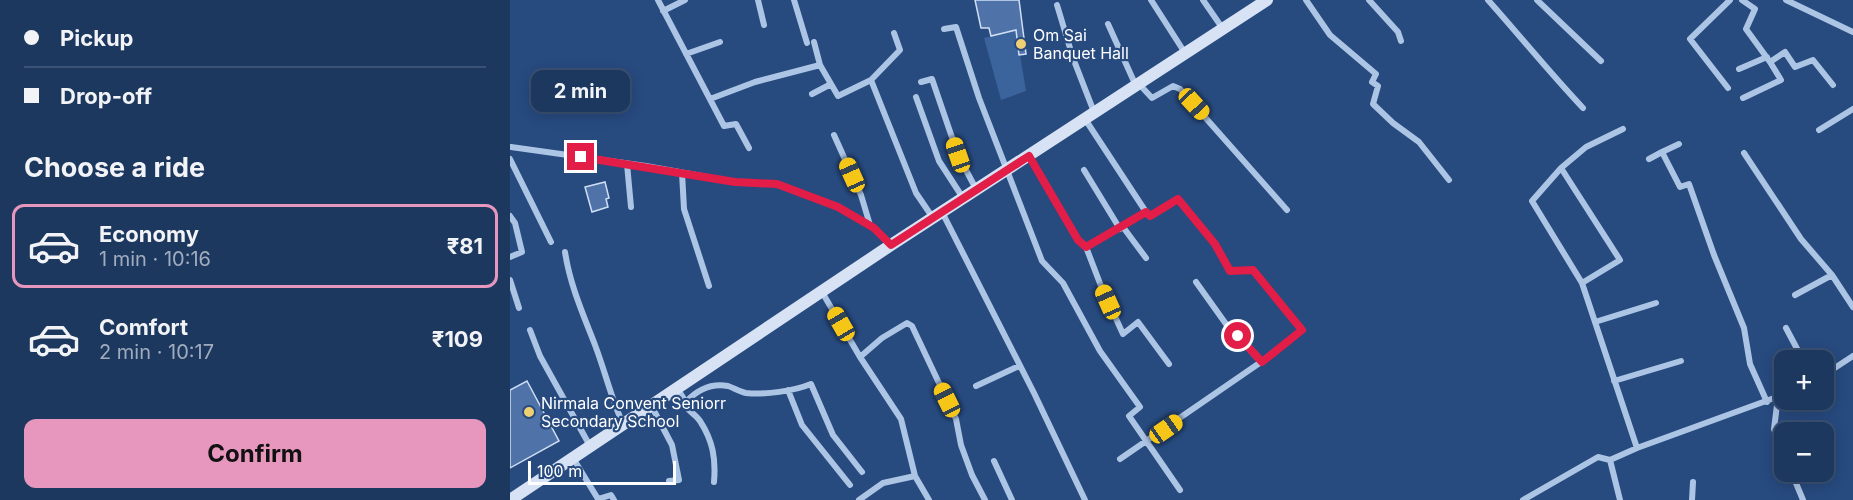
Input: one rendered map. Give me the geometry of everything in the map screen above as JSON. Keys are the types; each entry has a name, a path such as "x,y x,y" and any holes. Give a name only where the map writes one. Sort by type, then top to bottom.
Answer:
{"main road":[{"path":"510,500 891,245 1267,0"}],"street":[{"path":"658,0 724,126 736,124 749,148"},
{"path":"663,11 685,0"},
{"path":"758,0 764,25"},
{"path":"794,0 820,65 838,96 871,80 900,50 894,33"},
{"path":"1151,0 1185,53"},
{"path":"1203,0 1223,29"},
{"path":"1306,0 1330,35 1376,74 1372,82 1378,86 1373,104 1393,123 1419,142 1449,180"},
{"path":"1369,0 1398,32 1401,41"},
{"path":"1488,0 1583,108"},
{"path":"1538,0 1601,61"},
{"path":"1728,88 1690,39 1730,0"},
{"path":"1742,0 1755,9 1746,28 1781,80 1743,99"},
{"path":"1786,0 1853,32"},
{"path":"1057,5 1090,116 1146,212 1150,216 1178,199 1215,244 1230,271 1253,270 1302,330 1262,362 1120,459"},
{"path":"1108,24 1137,85 1152,98 1173,86 1180,89 1287,210"},
{"path":"944,29 956,27 979,98 1042,261 1063,283 1099,349 1140,407 1129,416 1180,490"},
{"path":"686,54 720,42"},
{"path":"1739,69 1785,52 1795,67 1813,60 1833,85"},
{"path":"710,99 754,82 820,65"},
{"path":"921,82 932,79 958,155 976,190"},
{"path":"871,80 916,193 937,215 1034,393 1085,500"},
{"path":"812,94 831,84"},
{"path":"916,97 939,160 963,198"},
{"path":"1819,130 1853,109"},
{"path":"1623,129 1586,147 1561,168 1532,201 1582,283 1637,448"},
{"path":"834,135 861,195 870,226"},
{"path":"1649,159 1679,144"},
{"path":"551,242 510,157 511,145 735,182 777,184 838,207 870,226 891,245"},
{"path":"1662,152 1680,187 1689,184 1713,255 1744,328 1750,364 1767,402"},
{"path":"1744,153 1801,239 1832,275 1853,307"},
{"path":"1029,156 1078,240 1086,247 1123,334 1138,322 1169,364"},
{"path":"627,164 631,207"},
{"path":"1561,168 1620,260 1582,283"},
{"path":"1084,170 1121,228 1146,258"},
{"path":"682,173 684,209 709,286"},
{"path":"1086,247 1146,212"},
{"path":"510,216 515,223 522,252 510,257"},
{"path":"565,252 568,271 580,310 596,346 613,402 623,424"},
{"path":"1795,295 1832,275"},
{"path":"510,280 519,308"},
{"path":"1196,282 1226,324 1262,362"},
{"path":"822,291 860,357 901,419 915,476 929,500"},
{"path":"1595,322 1656,303"},
{"path":"860,357 882,338 907,323 912,326 956,418 961,445 972,476 985,500"},
{"path":"1786,328 1798,350"},
{"path":"530,330 540,356 590,446"},
{"path":"1834,368 1853,356"},
{"path":"1614,381 1682,362"},
{"path":"976,386 1019,366"},
{"path":"686,402 699,391 710,386 728,386 745,393 798,389 811,384 833,435 862,472"},
{"path":"677,388 689,411 699,419 716,459 714,482"},
{"path":"788,390 802,425 850,485"},
{"path":"1523,500 1598,457 1610,460 1637,448 1774,399"},
{"path":"651,405 672,445 679,480 669,481"},
{"path":"573,458 597,499 611,495 614,500"},
{"path":"1610,460 1620,500"},
{"path":"994,461 1012,500"},
{"path":"859,500 883,483 915,476"},
{"path":"1692,500 1693,482"},
{"path":"1796,482 1803,500"}],"shaded area":[{"path":"1016,30 1026,91 1001,100 984,38"}],"building":[{"name":"Om Sai Banquet Hall","path":"975,0 1019,0 1026,54 1019,55 1016,30 991,36 989,28 981,28"},
{"path":"605,182 609,198 606,199 608,207 592,212 585,187"},
{"path":"527,381 559,441 510,468 510,390"}],"place":[{"name":"Om Sai Banquet Hall","path":"1021,44"},
{"name":"Nirmala Convent Seniorr Secondary School","path":"529,412"}],"route":[{"path":"581,157 735,182 777,184 838,207 874,228 891,245 1029,156 1078,240 1086,247 1146,212 1150,216 1178,199 1215,244 1230,271 1253,270 1302,330 1262,362 1238,336"}]}
